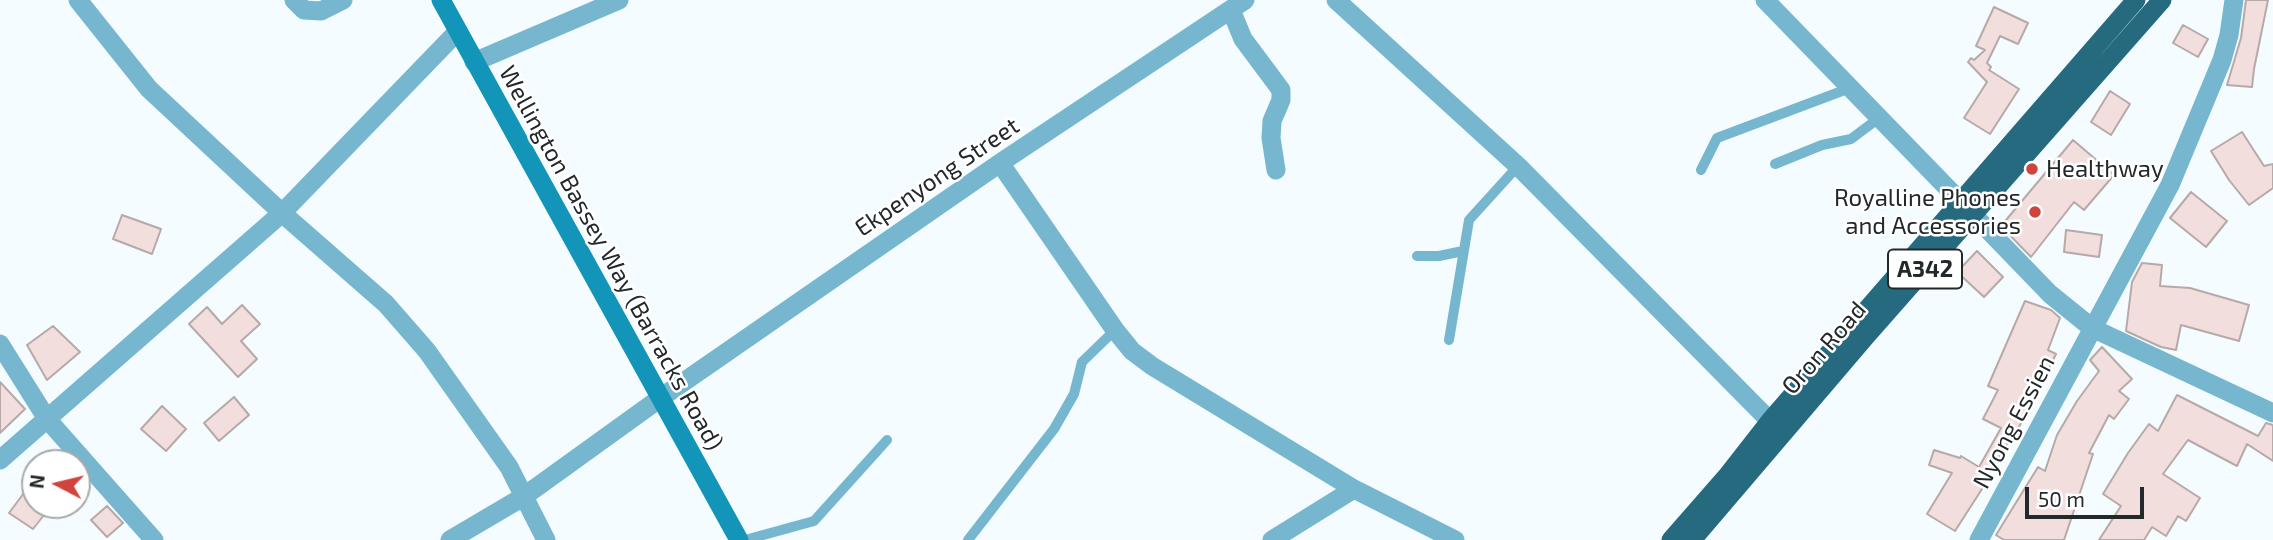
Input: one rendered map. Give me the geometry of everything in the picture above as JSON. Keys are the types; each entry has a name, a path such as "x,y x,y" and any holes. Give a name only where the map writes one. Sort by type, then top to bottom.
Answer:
{"highway":[{"name":"A342","path":"1671,540 1727,476 1770,421 1967,209 2136,0"},
{"name":"Oron Road","path":"1692,540 1967,209 2162,0"}],"main road":[{"name":"Wellington Bassey Way (Barracks Road)","path":"441,0 739,540"}],"street":[{"path":"78,0 149,89 282,213 386,304 427,351 509,467 546,540"},
{"path":"294,0 304,10 321,11 343,0"},
{"path":"474,61 619,0"},
{"path":"1336,0 1518,166 1770,421"},
{"path":"1765,0 2050,294 2092,327 2273,412"},
{"name":"Nyong Essien","path":"1979,540 2170,185 2221,60 2229,35 2234,0"},
{"path":"1238,5 1243,39 1281,90 1281,100 1272,121 1271,138 1276,170"},
{"name":"Ekpenyong Street","path":"450,540 523,497 659,398 1000,163 1238,5"},
{"path":"0,460 282,213 457,31"},
{"path":"1000,163 1132,351 1152,366 1354,489 1455,540"},
{"path":"0,344 47,419 154,540"},
{"path":"1272,540 1354,489"}],"lane":[{"path":"1701,170 1717,138 1850,88"},
{"path":"1775,164 1822,145 1851,139 1880,118"},
{"path":"1449,340 1469,220 1518,166"},
{"path":"1417,256 1439,256 1463,251"},
{"path":"968,540 1054,429 1074,394 1082,362 1115,330"},
{"path":"745,540 814,521 887,440"}],"building":[{"path":"2246,0 2268,0 2252,87 2227,85 2241,38"},
{"path":"1994,7 2028,23 2018,44 2000,36 1987,63 1991,67 1989,70 2019,89 1990,134 1964,118 1987,82 1968,62 1985,50 1976,46"},
{"path":"2183,25 2208,39 2198,57 2173,43"},
{"path":"2110,91 2130,104 2111,135 2091,122"},
{"path":"2242,132 2264,166 2273,164 2273,188 2249,205 2211,151"},
{"path":"2073,140 2114,175 2084,210 2074,202 2031,257 2001,226"},
{"path":"2191,192 2227,221 2206,247 2170,218"},
{"path":"122,215 161,229 152,254 113,239"},
{"path":"2066,230 2102,235 2099,257 2064,252"},
{"path":"1977,251 2003,277 1984,297 1957,272"},
{"path":"2142,263 2162,265 2160,286 2190,288 2249,305 2239,341 2181,325 2176,350 2161,347 2126,331 2132,282"},
{"path":"2025,301 2051,310 2060,318 2048,350 2056,354 2015,435 2013,434 1989,474 1991,475 1955,531 1927,514 1952,473 1929,465 1934,450 1960,458 1961,456 1979,467 2001,428 1983,419 1998,390 1988,386"},
{"path":"242,305 260,324 241,341 257,359 238,377 189,324 207,307 222,324"},
{"path":"53,326 80,352 47,380 27,345"},
{"path":"2102,347 2132,379 2119,391 2129,399 2114,419 2109,415 2089,453 2093,454 2064,540 2004,540 1996,535 2038,467 2045,471 2057,435 2099,371 2090,360"},
{"path":"0,382 25,409 0,433"},
{"path":"2177,395 2258,436 2266,423 2273,425 2273,461 2247,444 2237,466 2188,440 2163,474 2200,498 2186,521 2178,516 2166,536 2152,527 2144,540 2099,540 2121,506 2103,494 2149,424 2158,431"},
{"path":"234,397 249,415 219,441 204,423"},
{"path":"162,406 186,429 166,451 141,429"},
{"path":"21,497 21,519 41,519 33,529 9,513"},
{"path":"107,506 123,523 107,537 91,520"}],"place":[{"name":"Healthway","path":"2032,169"},
{"name":"Royalline Phones and Accessories","path":"2035,212"}]}
